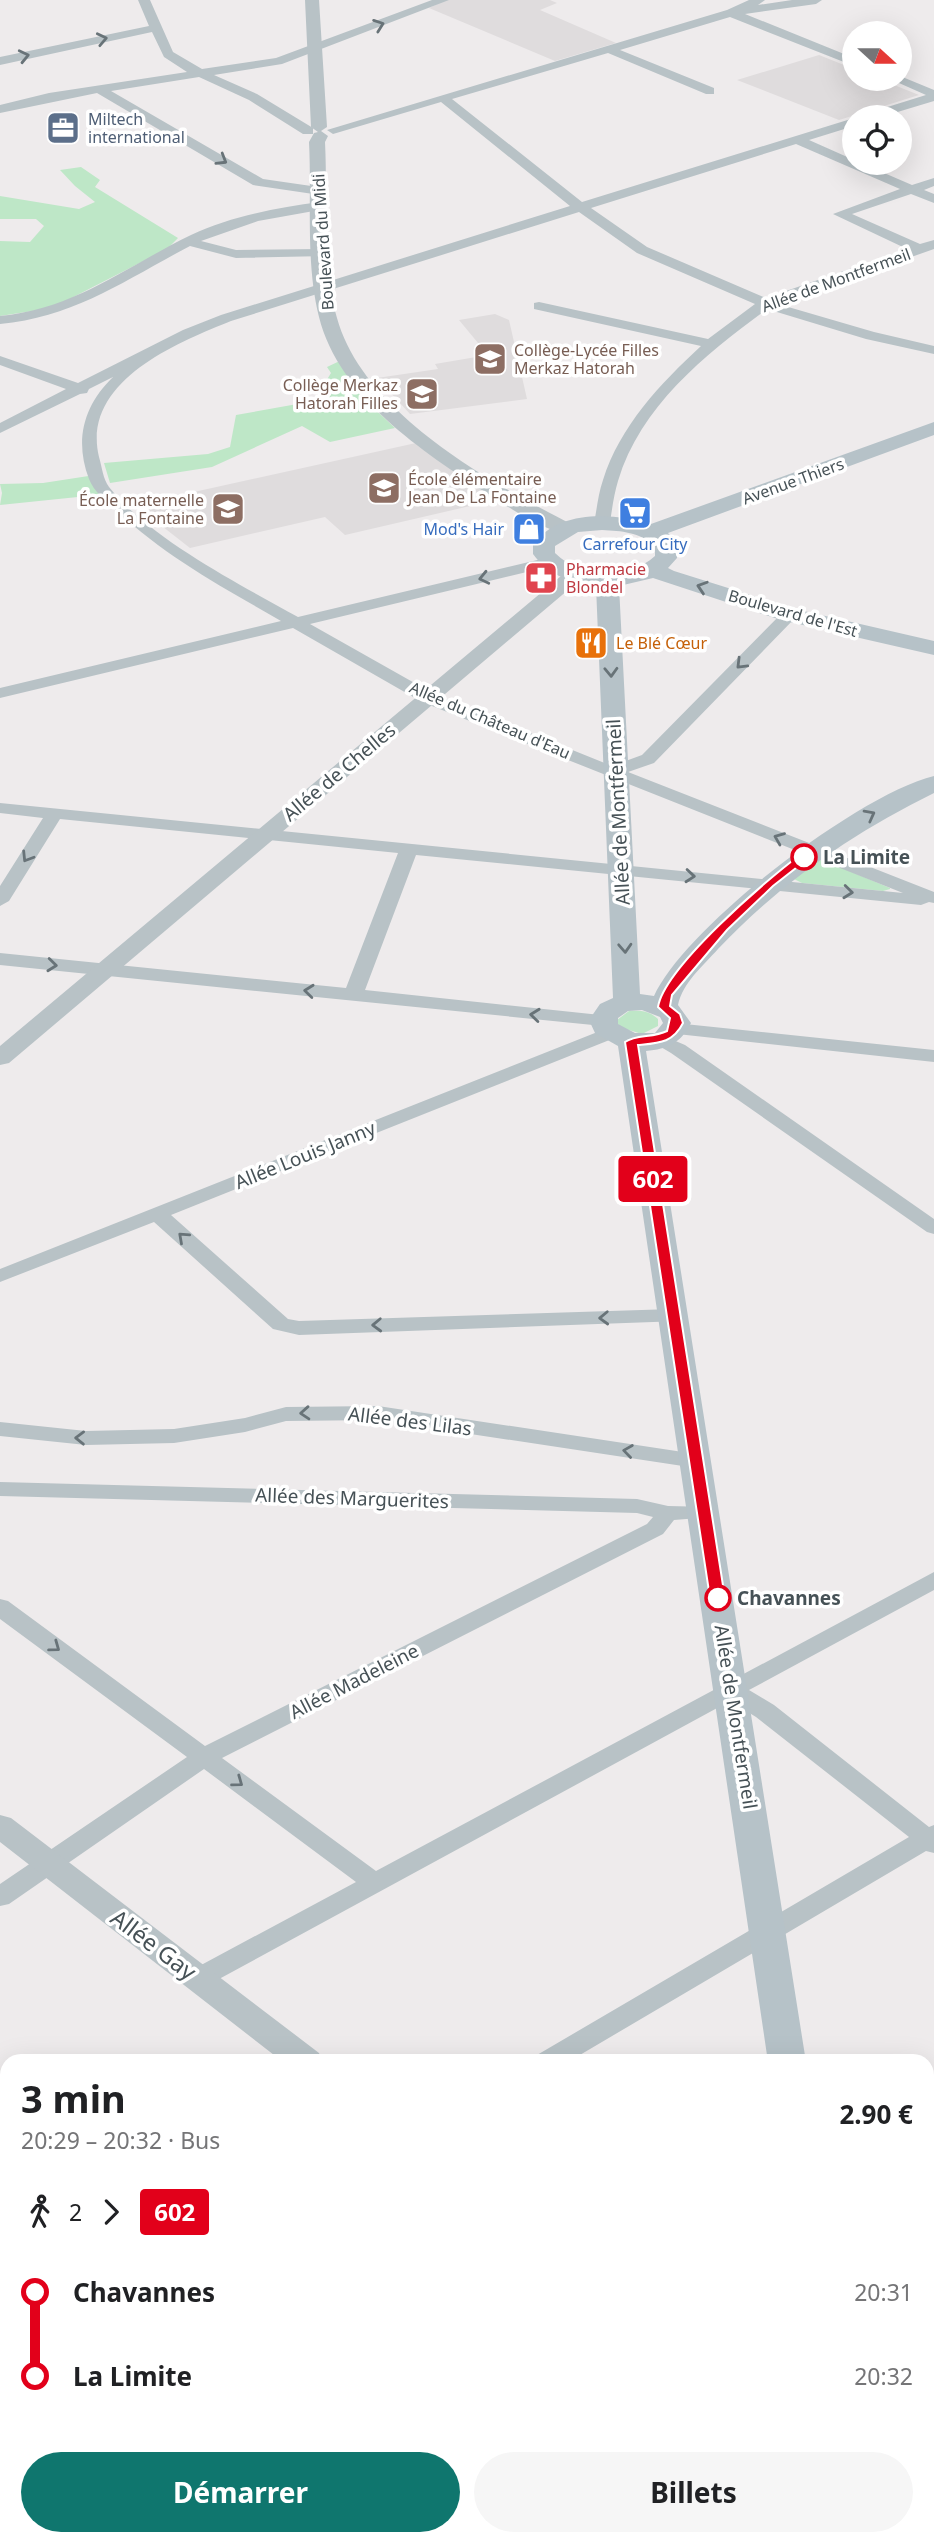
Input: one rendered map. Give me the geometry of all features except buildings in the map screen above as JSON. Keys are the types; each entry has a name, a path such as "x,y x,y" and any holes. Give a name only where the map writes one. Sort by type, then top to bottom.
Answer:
{"main road":[{"name":"Avenue Thiers","path":"651,532 934,428"},
{"path":"602,523 628,525 651,532 666,544 668,551 663,562 654,569 637,575 607,579 574,575 550,562 544,554 544,545 550,537 566,528 602,523"},
{"name":"Boulevard de l'Est","path":"654,569 666,576 789,615 934,648"},
{"name":"Allée de Montfermeil","path":"607,579 627,1003"},
{"path":"641,1029 693,961 769,883 854,824 934,783"},
{"path":"646,1002 641,1029 610,1010 627,1003 646,1002"},
{"name":"Allée de Montfermeil","path":"641,1029 673,1316 786,2054"}],"street":[{"path":"144,0 168,54 320,131 443,98 734,12 816,0"},
{"name":"Boulevard du Midi","path":"312,0 320,131 317,142 324,286 328,321 343,354 377,398 418,436 485,485 566,528"},
{"path":"0,109 99,89 278,61 443,0"},
{"path":"734,12 759,0"},
{"path":"734,12 842,57"},
{"path":"0,61 156,28"},
{"path":"608,49 710,91"},
{"path":"912,86 934,95"},
{"path":"99,89 258,181 320,198"},
{"path":"0,93 20,103"},
{"path":"904,105 934,95"},
{"path":"443,98 578,206 642,250 764,304 871,336 934,350"},
{"path":"1,429 82,390 188,333 226,318 842,126"},
{"path":"797,140 934,199"},
{"path":"919,250 840,214 934,182"},
{"path":"0,320 42,315 86,297 189,242 320,198"},
{"path":"189,242 236,254 322,253"},
{"name":"Allée de Montfermeil","path":"602,523 611,481 628,440 664,389 710,344 764,304 934,244"},
{"path":"539,306 710,344"},
{"name":"Allée du Château d'Eau","path":"140,359 111,387 94,411 89,429 89,447 97,480 105,492 148,531 205,570 428,698 934,899"},
{"path":"0,360 82,390"},
{"path":"0,693 550,562"},
{"name":"Allée de Chelles","path":"0,1058 574,575"},
{"path":"615,771 648,759 789,615"},
{"path":"0,808 934,899"},
{"path":"0,901 54,814"},
{"path":"353,996 410,849"},
{"path":"878,895 896,890 893,881"},
{"path":"0,959 641,1029 934,1056"},
{"path":"641,1029 678,1049 934,1228"},
{"name":"Allée Louis Janny","path":"0,1276 641,1029"},
{"path":"158,1214 281,1324 299,1328 673,1316"},
{"name":"Allée des Lilas","path":"0,1429 86,1438 174,1436 245,1425 286,1414 377,1413 696,1461"},
{"name":"Allée des Marguerites","path":"0,1489 637,1506 668,1513 703,1512"},
{"name":"Allée Madeleine","path":"0,1898 204,1757 655,1530 668,1513"},
{"path":"200,1979 934,1580"},
{"path":"0,1607 375,1883"},
{"path":"560,2054 932,1839 765,1711 732,1691"},
{"name":"Allée Gay","path":"0,1826 297,2054"}],"shaded area":[{"path":"446,0 550,0 557,3 540,10 616,43 555,61 429,8"},
{"path":"819,55 842,64 842,91 909,91 919,95 887,105 842,105 842,119 839,120 737,80"},
{"name":"Collège-Lycée Filles Merkaz Hatorah","path":"495,314 509,320 527,399 410,414 377,378 438,369 435,364 488,355 459,320"},
{"path":"416,443 496,500 345,535 325,517 190,548 135,505"}],"green space":[{"path":"81,167 100,180 95,187 178,238 167,249 52,308 0,316 0,241 30,242 44,226 36,219 0,219 0,196 79,209 95,202 60,170"},
{"path":"346,358 377,398 364,399 395,428 330,442 302,426 212,467 110,483 104,463 208,454 230,447 236,415 314,401 331,373 327,367"},
{"path":"95,475 107,494 0,505 0,484 43,483"},
{"path":"823,860 890,889 883,891 802,883 792,878 813,861"},
{"path":"629,1011 652,1014 658,1019 658,1026 642,1034 619,1027 617,1020"}],"bus line":[{"name":"602","path":"718,1598 631,1042 650,1042 672,1033 677,1023 676,1017 664,1007 666,995 723,928 769,883 804,857"}],"place":[{"name":"Miltech international","path":"63,128"},
{"name":"Collège-Lycée Filles Merkaz Hatorah","path":"490,359"},
{"name":"Collège Merkaz Hatorah Filles","path":"422,394"},
{"name":"École élémentaire Jean De La Fontaine","path":"384,488"},
{"name":"École maternelle La Fontaine","path":"228,509"},
{"name":"Carrefour City","path":"635,513"},
{"name":"Mod's Hair","path":"529,529"},
{"name":"Pharmacie Blondel","path":"541,578"},
{"name":"Le Blé Cœur","path":"591,643"},
{"name":"La Limite","path":"804,857"},
{"name":"Chavannes","path":"718,1598"}]}
